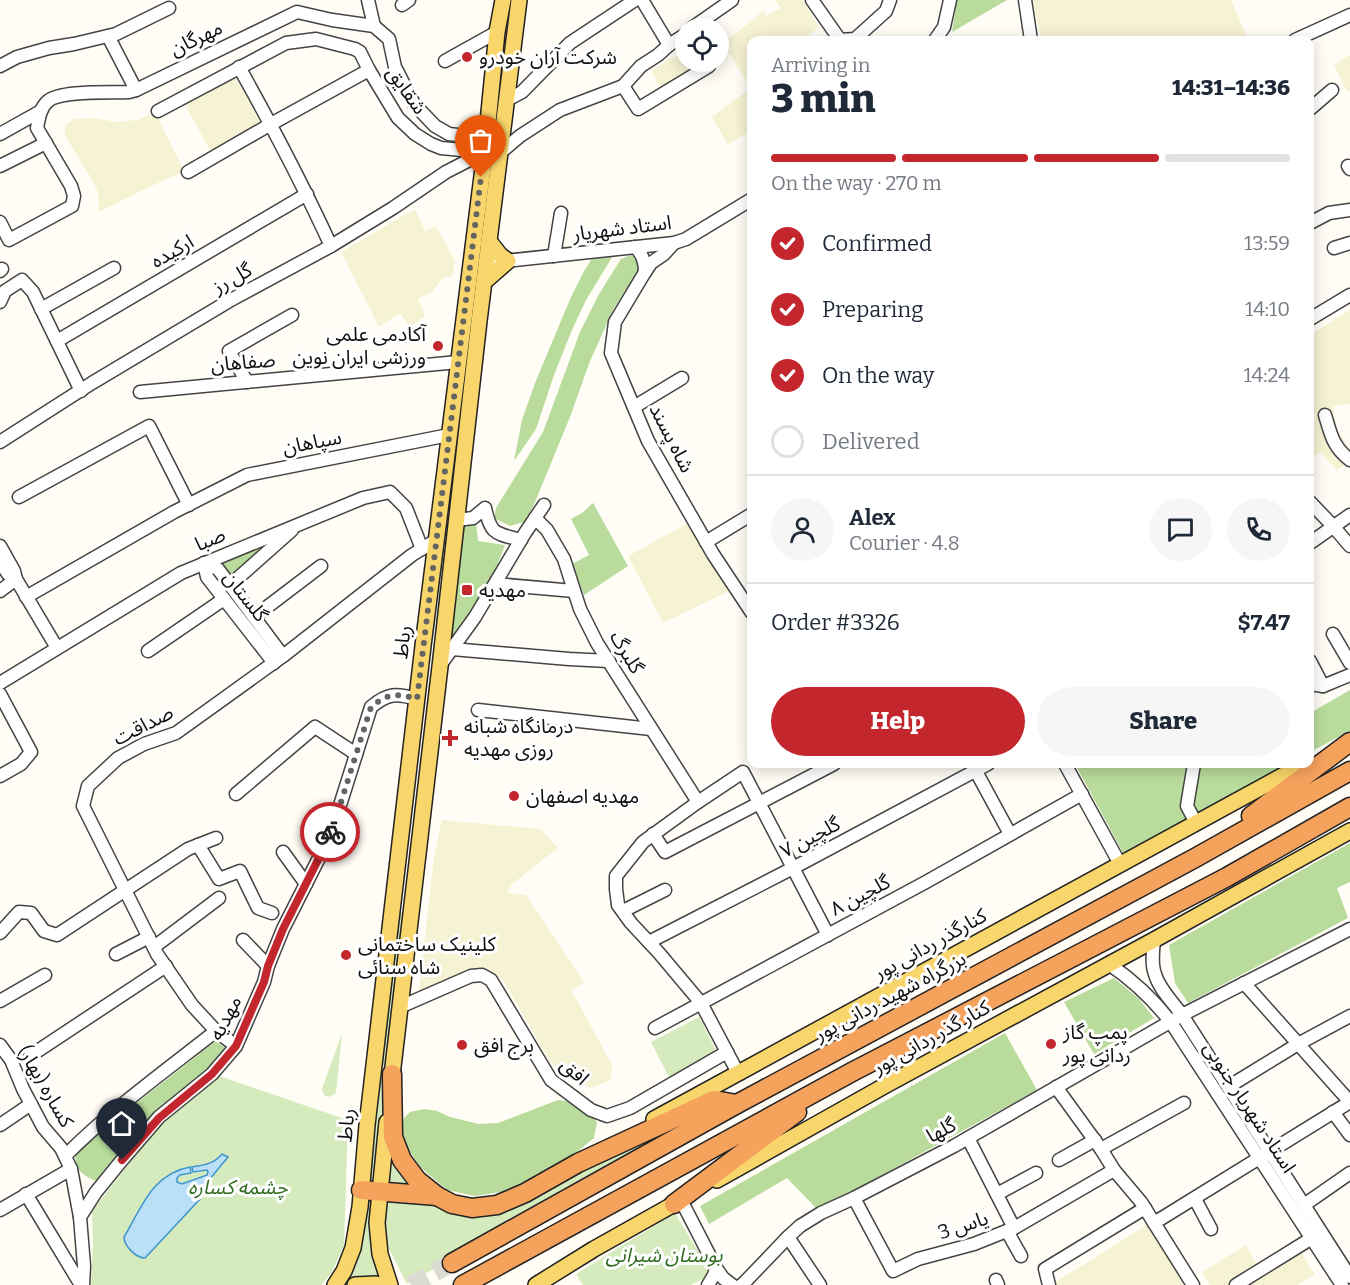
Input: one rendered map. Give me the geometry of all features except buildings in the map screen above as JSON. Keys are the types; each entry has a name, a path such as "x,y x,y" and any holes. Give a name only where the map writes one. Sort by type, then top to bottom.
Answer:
{"highway":[{"path":"1314,767 1350,740"},
{"path":"1195,858 1313,768"},
{"name":"بزرگراه شهید ردانی پور","path":"452,1263 737,1104 1195,858 1350,771"},
{"path":"463,1285 852,1072 1227,877 1350,807"},
{"path":"677,1202 852,1072"},
{"path":"392,1074 393,1137 402,1160 417,1180 437,1196 452,1204 472,1208 497,1204 525,1193 578,1163 714,1100 737,1104"},
{"path":"361,1190 437,1196"}],"main road":[{"name":"رباط","path":"335,1285 344,1271 353,1248 470,264 492,153 507,100 519,0"},
{"name":"رباط","path":"390,1285 380,1254 377,1223 392,1074 489,241 492,153 486,135 500,2"},
{"path":"484,282 508,261 489,241"},
{"path":"470,264 486,263"},
{"path":"1314,758 1350,740"},
{"name":"کنارگذر ردانی پور","path":"578,1163 738,1073 1297,768"},
{"name":"کنار گذر ردانی پور","path":"536,1285 594,1249 886,1085 1350,831"},
{"path":"397,868 416,870"},
{"path":"355,1285 381,1285"}],"street":[{"path":"368,0 374,26 389,39 396,67 414,104 435,126 449,134 486,135"},
{"path":"507,100 522,92 570,43 635,0"},
{"path":"642,0 669,45"},
{"path":"706,18 732,0"},
{"path":"812,0 837,36"},
{"path":"858,36 886,11 890,0"},
{"path":"938,36 944,27 950,0"},
{"path":"1025,0 1030,36"},
{"path":"0,66 17,57 49,48 116,34 169,8"},
{"name":"مهرگان","path":"0,134 41,111 49,100 62,94 136,90 297,12 374,26"},
{"path":"1303,36 1350,15"},
{"path":"445,61 497,32"},
{"path":"108,36 136,90"},
{"path":"158,111 286,43 315,39 355,49 360,52 369,70"},
{"path":"675,41 641,66 623,86 638,109 700,72"},
{"path":"239,67 307,194 331,246"},
{"name":"شقایق","path":"188,172 369,70 398,118 415,134 441,148 492,153"},
{"name":"گل رز","path":"1,438 229,301 331,246 446,172 492,153 560,110 623,86"},
{"path":"1314,106 1332,90"},
{"path":"0,222 9,240 72,206 74,196 70,186 38,128 41,111"},
{"path":"0,166 46,143"},
{"name":"ارکیده","path":"57,341 307,194"},
{"name":"استاد شهریار","path":"486,263 674,243 747,203"},
{"path":"1314,221 1329,213 1350,210"},
{"path":"554,256 561,213"},
{"name":"شاه پسند","path":"674,243 651,263 615,322 611,353 648,441 706,542 747,596"},
{"path":"1334,248 1350,243"},
{"path":"635,247 641,252 645,272"},
{"path":"41,309 114,268"},
{"path":"0,302 5,291 22,280 33,292 81,391"},
{"path":"1314,317 1350,295"},
{"path":"247,382 229,351 292,315"},
{"name":"صفاهان","path":"140,392 458,362"},
{"path":"634,407 682,378"},
{"path":"1325,415 1332,440 1340,452 1350,460"},
{"path":"19,497 149,426 189,505"},
{"name":"سپاهان","path":"26,597 174,512 247,475 449,435"},
{"name":"صبا","path":"0,683 181,573 363,498 390,492 406,508 422,549"},
{"path":"441,664 475,617 544,505"},
{"path":"1314,505 1350,546"},
{"path":"457,520 473,518 485,508 488,525 492,531 521,540"},
{"path":"1314,540 1350,515"},
{"path":"706,542 747,517"},
{"name":"گلبرگ","path":"535,518 547,530 564,559 580,609 609,661 698,802"},
{"path":"230,585 299,524"},
{"name":"صداقت","path":"236,1046 216,1031 192,1005 151,942 83,806 88,786 118,758 144,744 176,733 278,660 412,555 436,540"},
{"path":"0,546 26,597 57,648"},
{"path":"0,562 8,574 16,579"},
{"name":"گلستان","path":"204,562 218,569 254,617 278,660"},
{"name":"گلستان","path":"204,562 207,577 278,660"},
{"path":"254,617 321,566"},
{"path":"0,591 16,579"},
{"path":"495,584 574,591"},
{"path":"148,651 224,598"},
{"path":"1333,634 1350,663"},
{"path":"452,649 609,661"},
{"path":"1314,669 1323,686"},
{"path":"1314,685 1323,686 1350,675"},
{"path":"0,694 31,752 21,764 0,776"},
{"name":"مهدیه","path":"80,1217 96,1192 159,1118 212,1074 236,1046 264,982 283,929 336,818 371,707 381,699 392,695 417,699"},
{"path":"478,710 651,729"},
{"path":"236,794 315,727 356,754"},
{"path":"653,834 665,852 826,768"},
{"name":"گلچین ۷","path":"649,942 793,868 971,768"},
{"path":"974,768 1010,834"},
{"path":"1067,768 1120,864"},
{"path":"1193,768 1187,806 1196,823"},
{"path":"738,1073 701,1003 618,905 616,876 643,842 743,772 828,935"},
{"name":"گلچین ۸","path":"655,1028 926,882 1082,794"},
{"path":"0,933 19,912 31,913 45,931 57,935 168,861 188,849 216,838"},
{"path":"198,845 219,879 240,871 258,908 272,913"},
{"path":"284,852 306,884"},
{"path":"623,911 665,890"},
{"path":"116,954 151,942 219,898"},
{"name":"گلها","path":"741,1285 800,1226 821,1213 968,1138 1176,1018 1349,933"},
{"path":"243,940 268,966"},
{"name":"استاد شهریار جنوبی","path":"1154,940 1154,974 1176,1018 1265,1155 1304,1205 1350,1277"},
{"name":"استاد شهریار جنوبی","path":"1109,964 1130,978 1176,1018 1228,1087 1312,1238 1342,1285"},
{"path":"30,1056 166,966"},
{"path":"0,1001 45,975"},
{"name":"افق","path":"400,1007 471,976 482,975 491,980 551,1080 591,1110 607,1116 630,1108 726,1052"},
{"path":"1154,1223 1350,1102 1244,983"},
{"path":"1228,1087 1298,1044 1350,1016"},
{"path":"66,1155 128,1100 216,1031"},
{"name":"کساره (بهار)","path":"0,1045 11,1060 43,1127 66,1155 71,1169 80,1217 84,1266 82,1285"},
{"path":"1056,1087 1114,1170 1145,1208 1193,1285"},
{"path":"1059,1160 1098,1145 1184,1103"},
{"path":"0,1125 31,1104"},
{"path":"1333,1112 1350,1135"},
{"path":"968,1138 997,1194 1021,1256"},
{"path":"0,1210 71,1169"},
{"name":"یاس 3","path":"854,1198 893,1271 918,1258 974,1244 1011,1230 1114,1170"},
{"path":"997,1194 1036,1173"},
{"path":"1304,1205 1348,1178"},
{"path":"26,1194 82,1285"},
{"path":"1195,1198 1211,1229"},
{"path":"677,1202 716,1268 732,1285"},
{"path":"1049,1285 1044,1269 1145,1208"},
{"path":"788,1237 820,1285"},
{"path":"1236,1285 1312,1238"},
{"path":"708,1285 716,1268"}],"shaded area":[{"path":"775,0 803,0 819,27 808,36 747,36 747,82 729,53 729,37 763,11 766,16 781,8"},
{"path":"1033,0 1231,0 1246,36 1040,36"},
{"path":"1350,55 1350,90 1347,92 1334,65"},
{"path":"675,57 675,72 699,72 702,76 667,99 651,71"},
{"path":"233,72 261,124 211,152 182,99"},
{"path":"747,91 747,133 728,145 712,117"},
{"path":"155,112 184,171 99,212 98,192 65,136 65,125 74,119 94,118 115,122 138,120"},
{"path":"415,209 425,231 436,226 455,261 452,277 445,277 433,291 418,299 425,316 410,327 400,313 379,327 341,252"},
{"path":"1350,310 1350,404 1333,406 1337,430 1350,449 1350,461 1337,470 1320,452 1314,456 1314,332"},
{"path":"688,523 729,591 663,623 628,556"},
{"path":"442,820 541,829 558,848 512,884 507,893 526,895 584,982 572,991 612,1065 611,1080 590,1088 564,1075 549,1060 503,980 488,972 466,979 452,977 419,991 434,856"},
{"path":"1147,1225 1186,1285 1056,1285 1054,1283"},
{"path":"1246,1245 1261,1271 1300,1250 1315,1275 1297,1285 1210,1285 1202,1272"}],"green space":[{"path":"957,0 1007,0 952,32"},
{"path":"614,254 586,300 572,330 536,429 514,461 522,420 571,297 593,257"},
{"path":"631,255 639,259 637,277 614,308 590,361 533,507 524,522 510,526 494,518 496,508 543,432 580,332 599,294 621,259"},
{"path":"593,503 628,566 584,595 572,564 589,555 571,519"},
{"path":"476,522 478,541 505,545 493,576 472,613 450,642 463,525"},
{"path":"287,534 231,579 219,563"},
{"path":"1350,690 1350,731 1314,750 1314,711"},
{"path":"1077,768 1282,768 1123,853"},
{"path":"1350,843 1350,882 1337,888 1348,918 1188,1003 1175,983 1169,945"},
{"path":"399,912 404,912 402,937 374,1181 366,1182"},
{"path":"1114,978 1138,998 1154,1018 1094,1054 1064,1002"},
{"path":"699,1017 720,1058 672,1083 651,1042"},
{"path":"342,1033 336,1093 329,1097 324,1095 322,1089"},
{"path":"1005,1033 1037,1090 818,1210 787,1178 709,1224 700,1206"},
{"path":"216,1041 225,1048 218,1058 149,1119 96,1181 80,1171 75,1154 98,1133"},
{"name":"چشمه کساره","path":"219,1076 348,1120 344,1245 332,1272 321,1285 91,1285 92,1211 160,1124"},
{"path":"558,1100 575,1102 588,1109 597,1123 594,1138 577,1152 507,1191 475,1196 447,1190 420,1167 403,1141 399,1123 410,1112 424,1109 479,1124 498,1123"},
{"path":"671,1127 674,1135 407,1284 388,1247 385,1223 388,1200 445,1207 517,1206"},
{"path":"394,1149 426,1191 387,1185"},
{"path":"365,1198 371,1199 369,1230 371,1247 385,1282 366,1276 347,1281 360,1247"},
{"name":"بوستان شیرانی","path":"675,1213 712,1274 691,1285 583,1285 576,1274"}],"water":[{"path":"222,1154 228,1157 205,1185 200,1199 145,1258 131,1251 124,1237 157,1184 177,1171 190,1167 191,1173 180,1175 177,1182 182,1184 207,1175 207,1170 193,1172 192,1167 212,1162"}],"tunnel":[{"path":"411,1285 452,1263"}],"way so far":[{"path":"330,832 371,707 381,699 392,695 417,699 481,177"}],"place":[{"name":"شرکت آران خودرو","path":"467,57"},
{"name":"آکادمی علمی ورزشی ایران نوین","path":"438,346"},
{"name":"مهدیه","path":"467,590"},
{"name":"درمانگاه شبانه روزی مهدیه","path":"450,738"},
{"name":"مهدیه اصفهان","path":"514,796"},
{"name":"کلینیک ساختمانی شاه سنائی","path":"346,955"},
{"name":"پمپ گاز ردانی پور","path":"1051,1044"},
{"name":"برج افق","path":"462,1045"}],"route":[{"path":"122,1160 159,1118 212,1074 236,1046 264,982 283,929 330,832"}]}
